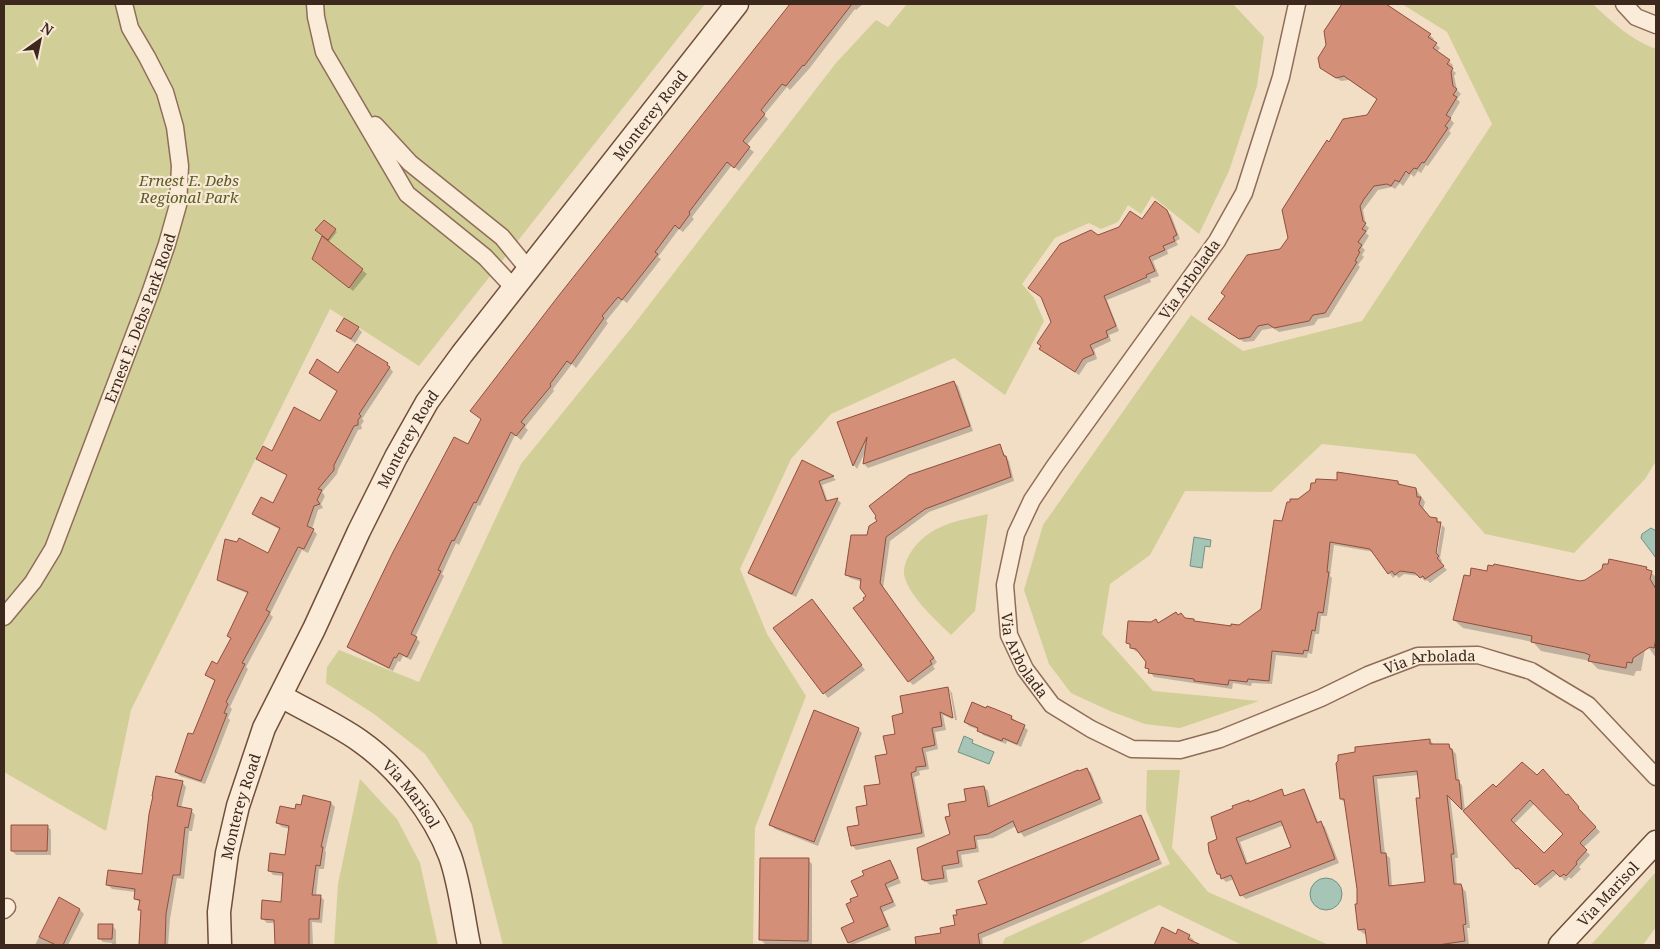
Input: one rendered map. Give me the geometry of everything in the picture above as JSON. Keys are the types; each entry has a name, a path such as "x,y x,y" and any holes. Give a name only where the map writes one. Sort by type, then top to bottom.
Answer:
{"street":[{"name":"Ernest E. Debs Park Road","path":"4,617 33,582 53,549 150,293 178,205 180,166 175,127 165,92 130,28 124,4"},
{"path":"315,4 316,18 324,52 407,194 485,257 514,288"},
{"name":"Monterey Road","path":"220,945 219,912 227,853 238,806 264,728 314,629 358,531 396,457 427,402 462,354 737,4"},
{"name":"Via Arbolada","path":"1297,4 1281,77 1244,193 1217,241 1054,467 1032,500 1016,534 1004,586 1009,635 1025,668 1052,705 1091,729 1132,749 1180,750 1220,739 1320,698 1368,675 1418,656 1478,655 1531,671 1588,705 1656,777"},
{"path":"1624,4 1636,17 1656,25"},
{"path":"324,52 346,78 376,127 410,163 502,237 529,270"},
{"path":"407,194 423,173"},
{"name":"Via Marisol","path":"281,696 359,740 382,758 412,791 428,814 449,855 469,945"},
{"name":"Via Marisol","path":"1560,945 1656,842"}],"green space":[{"name":"Ernest E. Debs Regional Park","path":"4,4 705,4 419,366 330,309 131,710 106,831 4,772"},
{"path":"907,4 1233,4 1264,37 1257,86 1229,171 1199,234 1152,196 1141,214 1128,205 1118,222 1101,229 1089,223 1055,238 1022,284 1034,298 1044,321 1005,395 954,358 831,414 791,459 740,569 767,634 806,696 755,828 753,945 503,945 472,824 425,754 374,714 326,683 327,667 339,650 419,682 521,464 632,327 836,63 876,20 888,27"},
{"path":"1402,4 1593,4 1630,36 1656,49 1656,461 1645,479 1574,553 1485,534 1415,454 1322,444 1271,492 1185,491 1150,555 1110,584 1102,634 1153,691 1259,701 1180,728 1145,724 1110,711 1071,693 1049,664 1024,590 1043,525 1191,315 1243,351 1362,321 1492,124 1447,32"},
{"path":"988,514 975,611 951,635 925,608 908,586 904,571 905,565 911,552 927,535 945,525"},
{"path":"1147,770 1180,770 1172,848 1208,892 1329,945 1242,945 1159,905 1077,945 1002,945 1005,938 1170,864 1146,810"},
{"path":"360,779 397,819 420,863 438,945 334,945 338,884"},
{"path":"1656,872 1656,927 1643,945 1591,945"}],"shaded area":[{"path":"1651,528 1656,531 1656,558 1641,538 1642,534"},
{"path":"1194,537 1211,540 1210,547 1205,546 1202,568 1190,566"},
{"path":"964,736 973,740 972,743 994,752 989,764 958,752"},
{"path":"1326,878 1337,883 1342,894 1337,905 1326,910 1315,905 1310,894 1315,883"}],"building":[{"path":"790,4 852,4 804,66 786,86 782,84 761,110 765,114 743,141 750,147 734,168 727,162 689,212 690,214 679,229 675,225 655,252 658,254 622,300 618,297 602,316 604,318 571,364 567,361 550,384 551,386 521,422 525,425 516,436 511,432 476,503 474,502 454,541 452,540 438,570 441,571 411,634 417,637 407,657 399,653 396,658 394,657 389,668 347,647 393,552 454,437 468,444 481,419 470,411 560,294"},
{"path":"1342,4 1386,4 1431,34 1428,37 1437,43 1433,48 1450,60 1447,64 1453,68 1451,72 1453,86 1457,89 1453,95 1457,97 1446,115 1451,118 1445,126 1448,128 1424,163 1422,162 1417,169 1414,168 1409,174 1406,171 1399,182 1395,180 1391,186 1387,184 1374,186 1364,199 1360,206 1363,221 1366,223 1362,229 1366,231 1358,242 1362,245 1355,261 1357,262 1325,313 1313,315 1309,321 1274,328 1268,324 1258,326 1250,337 1239,339 1208,319 1225,296 1221,293 1247,255 1280,249 1288,238 1282,210 1301,180 1327,140 1329,142 1343,119 1367,115 1377,99 1344,76 1336,78 1320,68 1318,58 1326,45 1324,31"},
{"path":"1155,201 1167,210 1177,235 1173,237 1175,241 1163,246 1165,250 1149,257 1155,271 1146,275 1147,277 1104,296 1116,326 1106,331 1108,337 1090,345 1094,354 1083,359 1075,372 1039,349 1041,346 1037,343 1051,322 1041,297 1028,288 1060,244 1091,230 1098,235 1119,227 1130,211 1142,219"},
{"path":"324,220 336,229 328,240 315,230"},
{"path":"322,236 363,269 349,288 312,259"},
{"path":"344,318 359,327 351,339 336,331"},
{"path":"357,344 388,363 387,365 390,367 359,414 361,416 358,420 358,425 354,426 334,465 334,470 318,489 322,490 317,500 320,504 314,506 307,526 314,529 304,549 298,547 266,610 270,612 242,663 245,664 226,702 228,704 224,713 227,714 201,781 175,772 188,733 193,734 215,680 205,675 212,661 217,664 231,638 227,636 248,592 217,580 225,539 237,542 239,538 268,553 280,528 252,514 261,497 273,503 287,475 256,459 263,446 272,451 294,407 320,421 337,391 309,373 317,359 338,373"},
{"path":"954,381 970,426 863,464 867,437 853,466 837,422"},
{"path":"1000,444 1004,456 1006,456 1011,477 925,509 886,537 880,583 934,658 930,661 932,664 908,682 853,608 864,600 863,598 866,596 860,588 861,579 845,575 851,535 867,535 869,526 877,521 869,506 909,475"},
{"path":"802,460 834,476 819,481 826,501 838,498 792,594 748,573"},
{"path":"1337,472 1398,481 1398,484 1416,488 1417,497 1421,497 1419,504 1430,517 1437,518 1437,522 1441,522 1436,553 1439,556 1437,558 1444,566 1425,579 1423,576 1420,578 1415,573 1400,571 1395,575 1392,571 1388,574 1370,549 1330,542 1327,572 1329,572 1323,613 1318,612 1315,631 1312,630 1308,651 1304,650 1303,654 1272,651 1269,681 1248,679 1247,682 1229,680 1228,685 1148,673 1149,669 1145,668 1146,662 1136,649 1130,648 1130,644 1126,643 1128,621 1151,622 1156,619 1158,623 1176,612 1178,615 1181,613 1185,618 1194,619 1194,621 1231,626 1231,624 1239,625 1261,609 1274,520 1282,521 1287,502 1290,502 1290,499 1298,499 1310,490 1311,483 1315,483 1316,479 1337,480"},
{"path":"1609,559 1647,567 1646,569 1652,571 1650,579 1656,589 1656,639 1654,648 1650,647 1633,658 1632,663 1627,662 1626,668 1588,661 1590,655 1585,653 1531,642 1532,636 1453,620 1464,575 1470,576 1471,568 1487,571 1488,565 1493,566 1494,564 1580,581 1585,580 1602,569 1603,564 1608,564"},
{"path":"812,599 862,665 823,694 773,628"},
{"path":"948,687 953,718 940,712 942,726 932,728 935,745 922,748 926,766 916,767 916,771 911,773 922,833 851,846 847,827 859,825 856,807 867,805 864,786 880,784 875,756 887,754 883,736 895,734 892,716 903,713 900,696"},
{"path":"972,702 1012,716 1011,719 1025,725 1017,744 1003,738 1002,741 977,731 978,728 964,722"},
{"path":"814,710 859,728 814,842 769,825"},
{"path":"1430,739 1430,744 1449,744 1450,749 1452,749 1456,780 1459,780 1462,810 1447,795 1454,854 1451,854 1454,884 1461,884 1462,887 1466,924 1463,925 1465,941 1438,945 1367,945 1365,929 1358,930 1355,904 1357,904 1357,889 1344,799 1340,799 1336,763 1338,755 1355,752 1355,747","holes":["1417,771 1420,798 1416,798 1425,882 1389,886 1386,853 1381,853 1373,776"]},
{"path":"1522,762 1537,775 1543,769 1566,795 1568,794 1596,827 1580,843 1587,850 1566,876 1564,874 1560,877 1553,870 1535,885 1518,868 1516,869 1463,811 1493,784 1496,787","holes":["1530,800 1563,834 1544,853 1511,820"]},
{"path":"1087,768 1100,799 1018,833 1013,821 988,834 974,836 976,848 957,851 959,863 942,866 944,878 922,880 917,848 950,834 945,817 950,816 948,804 966,801 964,789 984,786 988,807"},
{"path":"156,776 183,781 177,806 192,809 188,828 185,827 180,875 173,875 166,914 165,945 139,945 141,910 138,910 140,900 134,899 135,889 106,885 108,870 142,874 149,814"},
{"path":"1282,789 1284,796 1304,789 1317,823 1321,821 1335,859 1240,896 1231,875 1221,879 1220,874 1217,874 1209,852 1208,843 1217,839 1211,817 1233,808 1232,806 1249,800 1249,802","holes":["1281,821 1291,847 1246,864 1236,838"]},
{"path":"303,795 331,802 321,847 323,847 320,866 316,865 312,895 321,895 319,919 309,919 309,945 275,945 274,920 261,919 262,900 281,902 283,873 268,871 270,853 285,855 289,826 276,823 280,806 295,809 296,804 301,805"},
{"path":"1141,815 1159,859 978,934 980,945 916,945 915,937 941,933 940,928 955,925 953,915 957,915 956,910 987,904 978,881"},
{"path":"11,825 48,825 47,851 11,851"},
{"path":"760,858 809,858 808,941 759,940"},
{"path":"890,860 898,878 885,884 893,902 880,907 888,926 848,943 841,928 854,922 846,904 851,902 850,899 858,896 851,881 864,875 862,871"},
{"path":"59,897 80,909 63,945 56,945 39,937"},
{"path":"98,924 113,924 112,939 98,939"},
{"path":"1162,927 1176,934 1178,929 1190,935 1188,939 1201,945 1154,945"}]}
